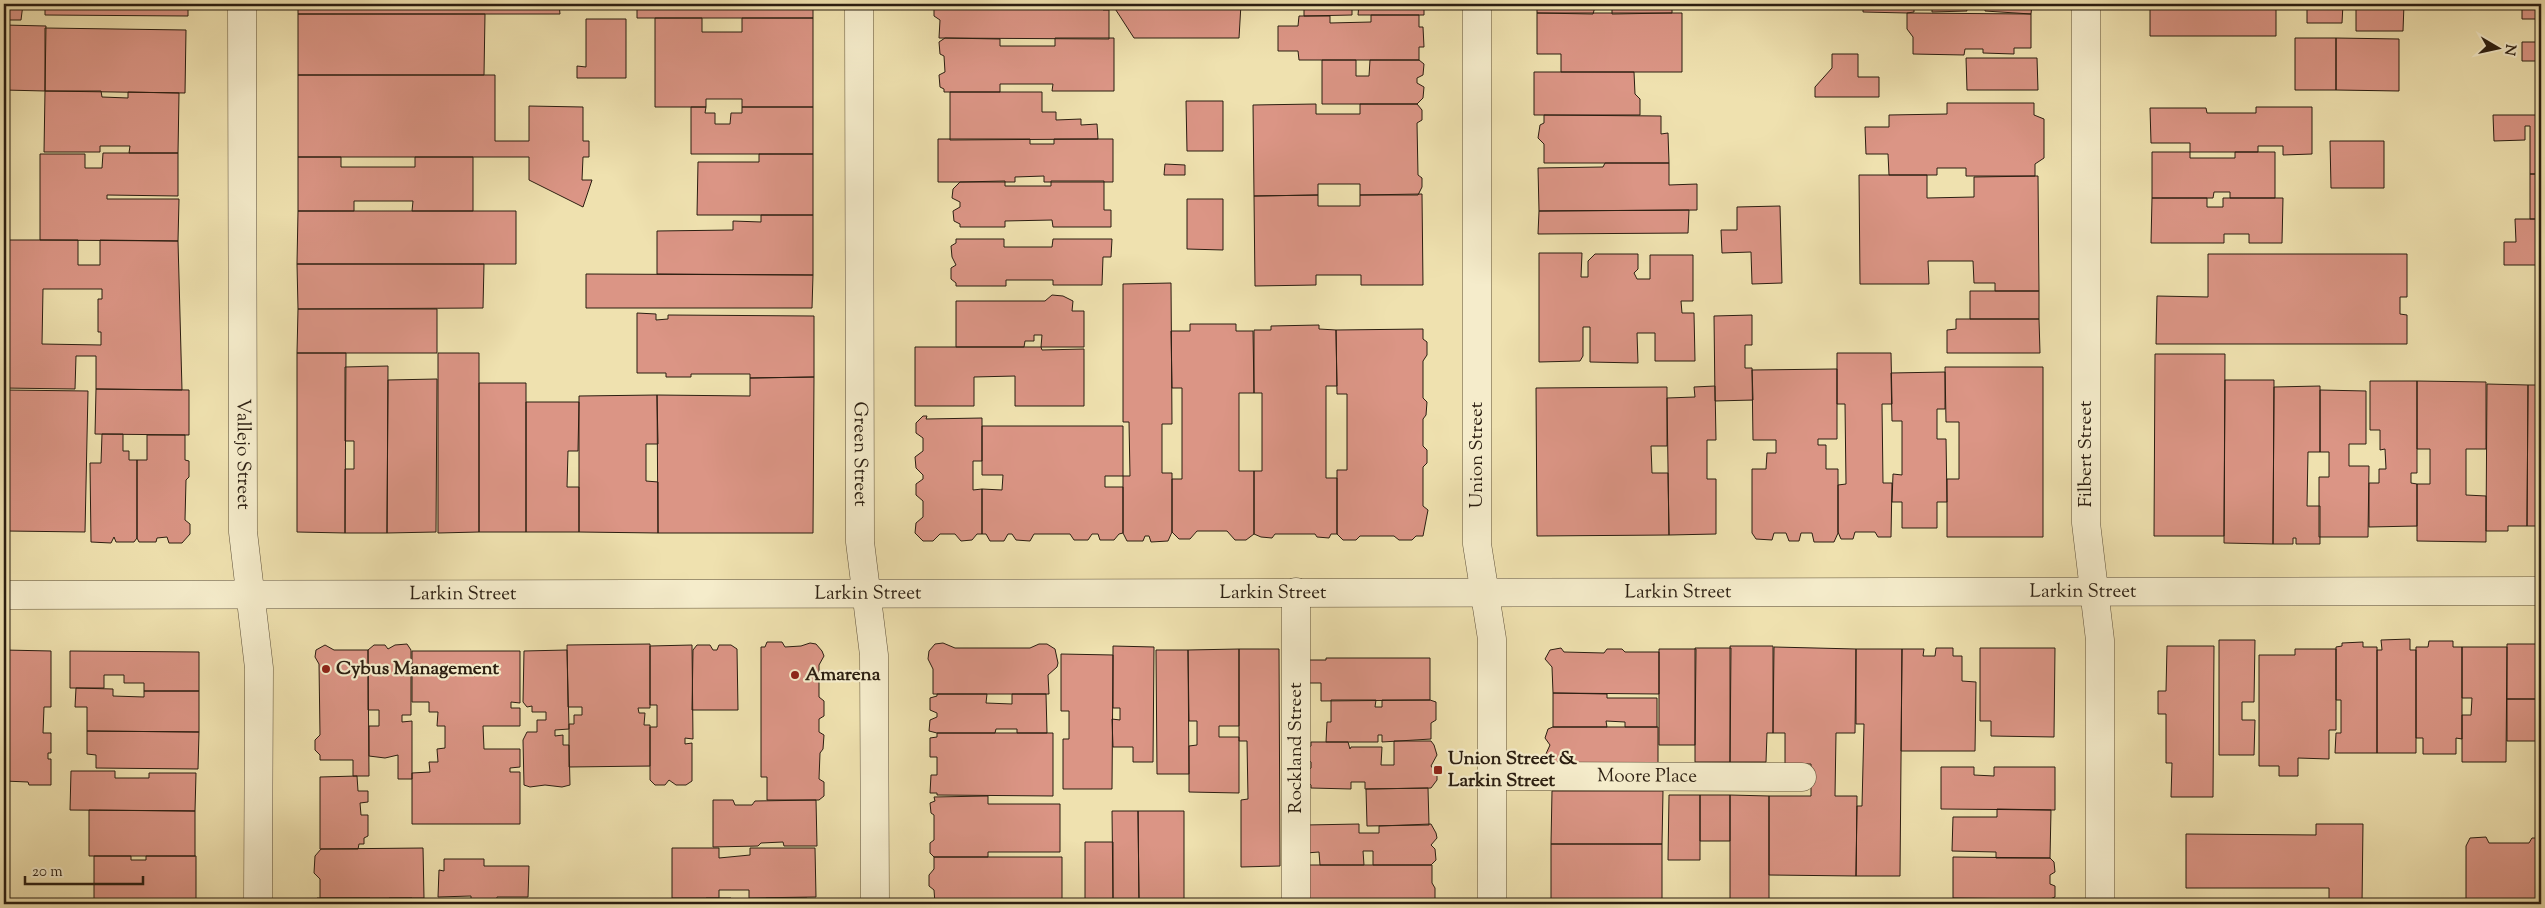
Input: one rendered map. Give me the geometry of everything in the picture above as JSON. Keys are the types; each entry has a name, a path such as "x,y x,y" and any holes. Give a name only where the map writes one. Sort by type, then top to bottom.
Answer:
{"street":[{"name":"Vallejo Street","path":"242,4 243,532 259,668 258,904"},
{"name":"Green Street","path":"859,4 860,542 874,655 875,904"},
{"name":"Union Street","path":"1477,4 1477,544 1492,639 1492,904"},
{"name":"Filbert Street","path":"2086,4 2086,523 2100,647 2100,904"},
{"name":"Larkin Street","path":"4,595 2541,591"},
{"name":"Rockland Street","path":"1296,592 1296,904"},
{"name":"Moore Place","path":"1492,776 1802,777"}],"building":[{"path":"4,4 23,4 21,20 4,20"},
{"path":"45,4 188,4 188,16 45,15"},
{"path":"298,4 559,4 560,14 298,14"},
{"path":"637,4 813,4 813,18 637,18"},
{"path":"934,4 1103,4 1103,10 1109,10 1109,39 939,38 940,20 934,16"},
{"path":"1112,4 1241,4 1239,38 1134,38"},
{"path":"1304,4 1352,4 1352,15 1304,16"},
{"path":"1359,4 1424,4 1424,15 1358,15"},
{"path":"1537,4 1672,4 1672,13 1612,14 1612,6 1595,7 1593,14 1537,13"},
{"path":"1863,4 2032,4 2031,14 1985,11 1985,5 1966,6 1967,11 1932,12 1932,6 1914,6 1914,12 1907,13 1863,12"},
{"path":"2150,4 2276,4 2276,36 2150,36"},
{"path":"2307,4 2343,4 2342,23 2307,23"},
{"path":"2356,4 2404,4 2403,31 2356,31"},
{"path":"2522,4 2541,4 2541,19 2522,19"},
{"path":"1537,13 1682,13 1682,72 1561,72 1561,54 1537,54"},
{"path":"1907,13 2031,14 2031,48 2014,48 2014,54 1983,53 1983,49 1965,49 1964,55 1913,54 1913,37 1907,29"},
{"path":"298,14 485,14 484,75 298,75"},
{"path":"1371,15 1419,15 1419,27 1423,27 1424,47 1419,47 1419,60 1299,60 1298,51 1278,51 1278,26 1298,26 1299,16 1330,16 1330,23 1371,22"},
{"path":"655,18 702,18 702,32 742,32 742,18 813,18 813,107 742,107 742,99 706,99 706,107 655,107"},
{"path":"586,19 626,19 626,78 577,78 577,66 586,67"},
{"path":"4,25 46,26 45,91 4,90"},
{"path":"45,28 186,30 185,93 45,91"},
{"path":"945,38 1000,39 1000,46 1055,46 1055,38 1114,38 1114,91 1052,91 1053,84 1000,84 1000,92 944,92 944,89 940,87 939,75 945,72 944,56 940,54 939,42"},
{"path":"2295,38 2336,38 2336,90 2295,90"},
{"path":"2336,38 2399,39 2399,91 2336,90"},
{"path":"2522,42 2541,42 2541,61 2522,61"},
{"path":"1832,54 1858,54 1858,77 1879,77 1879,97 1815,97 1815,87 1832,68"},
{"path":"1966,58 2037,58 2038,90 1967,90"},
{"path":"1322,60 1356,60 1356,76 1369,76 1370,60 1419,60 1424,64 1423,75 1417,78 1417,83 1424,87 1423,98 1417,104 1322,104"},
{"path":"1534,72 1634,72 1635,94 1640,99 1640,115 1534,115"},
{"path":"298,75 495,75 495,141 529,141 529,106 583,107 583,141 589,141 589,157 583,157 582,180 592,180 583,207 529,180 529,157 298,157"},
{"path":"45,91 101,91 102,97 128,98 128,92 179,93 178,153 129,153 130,146 100,146 100,152 44,152"},
{"path":"950,92 1042,92 1042,112 1056,112 1056,120 1081,119 1081,125 1097,124 1098,139 950,140"},
{"path":"1186,101 1223,101 1223,151 1187,151"},
{"path":"1947,103 2034,103 2034,115 2044,119 2044,158 2035,164 2035,176 1966,176 1966,168 1937,168 1937,175 1889,175 1888,154 1866,154 1865,127 1889,127 1889,115 1947,114"},
{"path":"1316,104 1316,114 1360,114 1360,104 1417,104 1422,110 1422,120 1417,123 1418,175 1422,178 1422,187 1418,195 1360,195 1360,184 1318,184 1318,195 1254,196 1253,105"},
{"path":"691,107 706,107 705,113 715,113 715,124 730,124 731,113 742,113 742,107 813,107 813,154 691,154"},
{"path":"2256,107 2312,107 2312,154 2283,155 2283,146 2258,146 2258,152 2190,152 2190,143 2151,143 2150,108 2206,108 2207,113 2256,113"},
{"path":"1544,115 1661,116 1661,134 1668,133 1669,163 1544,163 1544,144 1538,138 1540,125 1544,123"},
{"path":"2493,115 2541,115 2541,174 2530,174 2530,126 2525,126 2525,140 2494,141"},
{"path":"938,139 1030,139 1030,144 1054,144 1054,139 1113,139 1113,182 1044,182 1044,176 1015,177 1015,182 938,182"},
{"path":"2330,141 2384,141 2384,188 2331,188"},
{"path":"2152,152 2190,152 2190,158 2235,158 2235,152 2275,152 2275,198 2230,198 2230,192 2214,192 2213,198 2152,198"},
{"path":"103,153 178,153 178,196 107,195 107,199 179,199 178,241 40,240 40,154 85,154 85,168 102,168"},
{"path":"759,154 813,154 813,215 697,215 698,162 759,162"},
{"path":"298,157 341,157 341,167 415,167 415,157 473,157 473,211 412,211 413,201 354,201 354,211 298,211"},
{"path":"1605,163 1669,163 1669,185 1697,184 1697,210 1539,211 1538,168 1603,167"},
{"path":"1165,164 1185,165 1185,175 1164,175"},
{"path":"2530,174 2541,174 2541,219 2530,219"},
{"path":"1859,175 1927,175 1927,198 1974,197 1974,177 2038,176 2039,291 1995,291 1995,283 1974,283 1973,261 1928,261 1929,284 1860,284"},
{"path":"1005,181 1005,186 1051,186 1051,181 1104,181 1104,210 1111,210 1111,227 1053,227 1052,220 1005,221 1005,227 960,227 960,224 954,221 953,211 960,207 960,202 952,198 953,189 960,182"},
{"path":"1422,194 1423,285 1361,285 1361,275 1316,275 1316,285 1255,286 1254,196 1318,195 1318,206 1360,206 1360,195"},
{"path":"2152,198 2207,198 2207,207 2223,207 2223,198 2283,198 2282,243 2249,243 2249,234 2224,234 2224,243 2151,243"},
{"path":"1187,199 1223,199 1223,250 1187,249"},
{"path":"1780,206 1782,283 1752,284 1751,252 1722,253 1721,230 1737,230 1737,207"},
{"path":"1689,210 1688,233 1538,234 1539,211"},
{"path":"298,211 516,211 516,264 297,264"},
{"path":"761,215 813,215 813,275 657,274 657,231 733,230 733,221 761,222"},
{"path":"2515,219 2541,219 2541,265 2504,265 2504,242 2516,242"},
{"path":"956,239 1004,239 1004,247 1052,247 1053,239 1112,239 1111,257 1103,257 1102,285 1053,285 1053,280 1006,280 1006,286 956,286 956,283 951,279 951,268 956,265 952,257 951,246 956,243"},
{"path":"4,240 78,240 78,265 100,265 100,240 178,241 182,390 96,389 96,356 76,356 75,389 4,388","holes":["43,289 102,289 102,299 98,299 98,332 101,332 101,345 42,344"]},
{"path":"1539,253 1582,253 1581,277 1588,277 1588,261 1595,254 1638,254 1638,269 1634,273 1637,279 1650,279 1650,255 1693,255 1693,301 1681,301 1682,313 1694,313 1695,361 1655,361 1655,333 1637,333 1638,363 1590,362 1590,327 1583,327 1583,356 1580,361 1539,362"},
{"path":"2208,254 2407,254 2407,297 2400,297 2400,314 2407,315 2407,344 2156,344 2157,296 2208,297"},
{"path":"297,264 484,264 483,308 298,309"},
{"path":"586,274 813,275 812,308 586,308"},
{"path":"1171,283 1172,424 1162,424 1162,473 1172,473 1172,532 1168,541 1151,542 1149,536 1145,536 1143,541 1127,541 1123,533 1123,476 1130,476 1129,422 1123,422 1123,284"},
{"path":"1970,291 2039,291 2039,319 1970,319"},
{"path":"1052,295 1063,296 1073,301 1072,311 1084,311 1084,347 1041,347 1042,335 1034,335 1034,341 1025,341 1024,347 956,347 956,301 1045,301"},
{"path":"298,309 437,309 437,353 297,353"},
{"path":"637,313 656,314 656,320 668,319 668,315 814,316 814,377 750,378 750,374 691,374 691,377 666,377 666,373 637,373"},
{"path":"1752,315 1752,345 1745,345 1745,368 1752,368 1753,400 1715,401 1714,316"},
{"path":"1956,319 2039,319 2040,353 1947,353 1947,330 1956,329"},
{"path":"1190,324 1236,324 1236,331 1253,331 1254,393 1239,393 1239,471 1254,471 1254,534 1246,540 1235,540 1227,531 1197,531 1190,539 1179,539 1172,532 1172,479 1182,479 1182,388 1172,388 1171,331 1190,331"},
{"path":"1319,325 1319,329 1336,330 1337,386 1326,386 1326,478 1337,478 1337,534 1331,534 1329,538 1317,537 1315,534 1275,534 1272,538 1261,537 1254,534 1254,471 1262,471 1262,393 1254,393 1254,330 1271,330 1271,326"},
{"path":"1423,329 1423,339 1427,342 1427,355 1423,361 1423,398 1427,402 1426,415 1423,419 1423,446 1427,450 1427,463 1423,467 1423,506 1428,510 1423,536 1416,536 1412,540 1399,540 1394,536 1360,536 1356,540 1343,540 1337,534 1337,470 1347,470 1347,394 1337,394 1336,330"},
{"path":"915,347 1084,349 1084,406 1015,406 1015,376 974,377 974,406 915,406"},
{"path":"297,353 346,353 345,533 297,532"},
{"path":"438,353 479,353 479,532 438,533"},
{"path":"1837,353 1891,353 1892,404 1882,404 1883,483 1892,483 1891,537 1878,537 1875,532 1855,532 1853,539 1841,539 1838,532 1838,485 1846,484 1845,404 1837,404"},
{"path":"2155,354 2225,354 2224,536 2154,536"},
{"path":"388,366 387,533 345,533 345,469 354,469 354,441 345,441 345,367"},
{"path":"1945,367 2043,367 2043,537 1947,537 1947,479 1959,479 1959,422 1946,422"},
{"path":"1837,369 1837,439 1818,439 1818,445 1826,445 1826,469 1838,469 1838,533 1834,542 1814,542 1812,533 1801,533 1799,541 1789,541 1786,533 1774,533 1772,540 1756,539 1752,533 1752,469 1766,469 1767,453 1776,453 1776,440 1753,440 1752,370"},
{"path":"1945,372 1945,409 1937,409 1937,439 1946,439 1947,502 1937,502 1937,528 1902,528 1902,502 1892,502 1893,474 1902,475 1902,421 1892,421 1891,373"},
{"path":"814,377 813,533 658,533 657,395 750,396 750,378"},
{"path":"437,379 436,532 387,533 388,380"},
{"path":"2225,380 2274,380 2273,544 2224,543"},
{"path":"2370,381 2417,381 2417,473 2411,473 2411,483 2417,484 2417,526 2369,527 2369,483 2379,483 2379,469 2386,469 2385,449 2380,450 2380,430 2370,430"},
{"path":"2417,381 2486,382 2486,449 2466,449 2466,495 2486,496 2486,542 2417,541 2417,484 2430,484 2430,449 2417,449"},
{"path":"479,383 526,383 526,532 479,532"},
{"path":"2487,384 2528,385 2527,526 2508,526 2508,531 2486,531"},
{"path":"2528,385 2541,385 2541,526 2527,526"},
{"path":"1715,386 1716,440 1707,440 1707,479 1716,479 1716,534 1669,535 1667,398 1695,397 1694,387"},
{"path":"2320,386 2320,452 2308,452 2307,506 2320,506 2320,544 2296,544 2296,538 2293,538 2293,544 2273,544 2274,387"},
{"path":"1667,387 1667,446 1651,446 1652,473 1668,473 1669,535 1537,536 1536,388"},
{"path":"96,389 189,390 189,435 95,434"},
{"path":"4,390 88,391 85,532 7,531 7,510 4,510"},
{"path":"2320,390 2366,391 2366,444 2349,444 2349,466 2369,466 2368,537 2319,537 2319,477 2329,477 2329,452 2320,452"},
{"path":"657,395 658,444 646,444 646,481 658,482 658,533 579,532 579,396"},
{"path":"526,402 579,402 578,451 568,451 567,487 579,487 579,532 526,532"},
{"path":"923,416 927,416 926,419 982,418 982,461 973,461 973,490 982,489 982,534 977,534 972,540 961,541 955,534 940,534 933,541 923,541 915,533 916,523 923,517 923,501 916,495 916,484 923,479 923,475 916,468 915,457 923,451 923,438 916,433 916,423"},
{"path":"982,426 1123,426 1123,476 1105,476 1105,487 1123,487 1123,533 1119,534 1114,540 1100,540 1098,534 1092,534 1088,540 1074,540 1070,534 1034,534 1030,541 1016,540 1012,534 1008,534 1004,541 990,541 986,534 982,534 982,489 1002,490 1003,475 982,475"},
{"path":"102,434 123,434 123,451 129,451 129,460 137,460 137,538 134,542 116,542 114,537 111,543 91,542 90,463 101,463"},
{"path":"147,435 185,435 185,460 189,461 189,477 186,480 185,520 190,524 190,534 182,543 169,543 167,537 157,538 156,542 139,542 137,538 137,460 147,460"},
{"path":"2410,639 2410,650 2416,650 2416,753 2377,753 2377,650 2382,650 2381,640"},
{"path":"2219,640 2255,640 2254,702 2242,702 2242,720 2255,720 2254,755 2219,755"},
{"path":"2429,641 2453,641 2453,647 2462,647 2462,739 2456,738 2456,754 2423,754 2423,738 2416,738 2416,647 2428,647"},
{"path":"767,642 782,642 785,647 801,646 810,643 816,644 824,656 819,665 819,697 824,701 824,716 819,719 819,732 824,735 823,749 820,753 819,779 824,782 824,796 819,800 767,800 767,777 761,777 761,647 765,647"},
{"path":"2363,642 2363,647 2377,647 2377,753 2335,753 2336,733 2341,733 2341,700 2336,700 2336,647 2342,646 2342,643"},
{"path":"943,643 955,648 1030,648 1039,644 1047,644 1055,649 1058,663 1057,667 1048,675 1049,694 933,694 933,669 928,659 929,651 935,644"},
{"path":"407,644 411,650 411,715 402,715 402,722 412,721 412,779 398,779 398,755 385,758 369,756 369,726 379,726 379,710 368,710 368,650 374,645 385,645 388,649 395,645"},
{"path":"650,644 650,708 638,708 639,713 645,713 644,725 650,725 650,766 569,767 569,724 574,724 574,715 582,715 582,707 568,707 567,645"},
{"path":"2507,644 2541,644 2541,699 2507,699"},
{"path":"325,645 334,650 368,650 369,776 353,776 353,760 320,760 320,755 315,750 315,740 320,735 319,664 315,657 316,650"},
{"path":"692,645 693,739 685,738 685,744 692,743 692,781 686,785 676,785 669,780 665,785 655,785 650,780 650,727 657,727 657,705 650,705 650,646"},
{"path":"697,645 710,645 713,650 717,650 719,645 731,645 737,649 738,710 692,710 693,650"},
{"path":"1113,646 1154,647 1153,762 1133,762 1133,747 1113,747 1112,719 1120,720 1120,708 1113,708"},
{"path":"1730,646 1773,646 1773,733 1767,733 1766,762 1730,762"},
{"path":"2167,646 2214,646 2213,797 2171,797 2172,763 2166,763 2166,714 2158,714 2158,691 2166,691"},
{"path":"1774,647 1856,649 1855,733 1836,733 1835,796 1857,796 1856,876 1769,875 1769,796 1811,796 1811,764 1785,764 1785,733 1773,733"},
{"path":"2462,647 2507,647 2506,762 2462,762 2462,715 2471,715 2472,698 2462,698"},
{"path":"1561,648 1564,652 1604,653 1607,649 1622,649 1625,652 1659,652 1659,694 1553,693 1552,667 1545,659 1550,650"},
{"path":"1695,648 1731,648 1730,762 1695,762"},
{"path":"1936,648 1953,648 1953,656 1962,656 1962,681 1976,682 1975,751 1901,751 1902,649 1924,649 1923,656 1935,656"},
{"path":"1980,648 2055,648 2054,737 1991,736 1991,721 1980,721"},
{"path":"1239,649 1279,649 1280,866 1241,867 1241,800 1248,799 1247,741 1239,741"},
{"path":"1239,649 1239,726 1219,726 1219,737 1239,737 1239,793 1189,792 1189,746 1197,745 1197,721 1189,721 1188,650"},
{"path":"1659,649 1696,649 1695,745 1659,745"},
{"path":"1856,649 1902,649 1900,876 1856,876 1857,806 1862,806 1864,724 1856,724"},
{"path":"2295,649 2336,649 2336,730 2329,730 2329,759 2298,758 2298,776 2279,776 2279,766 2259,766 2259,655 2295,655"},
{"path":"4,650 51,651 51,707 44,707 43,733 51,733 51,753 48,753 48,759 51,759 51,785 29,785 28,782 4,781 6,726 4,726"},
{"path":"567,650 569,729 555,730 555,736 563,735 563,745 569,745 570,785 562,787 545,785 530,787 524,785 523,740 527,732 537,732 537,720 546,720 546,712 532,712 532,706 527,707 523,702 524,651"},
{"path":"1156,650 1188,650 1189,774 1157,774"},
{"path":"70,651 199,652 199,691 144,691 144,683 124,683 124,675 104,675 104,688 70,688"},
{"path":"412,651 520,651 520,703 511,702 511,708 520,708 520,726 483,726 484,749 520,749 520,767 510,768 510,772 520,772 520,824 412,824 412,773 430,772 429,762 438,762 437,749 445,748 445,726 437,726 438,712 429,712 429,702 412,702"},
{"path":"1061,654 1113,655 1112,789 1063,789 1063,739 1069,739 1069,711 1061,711"},
{"path":"1326,658 1430,658 1430,700 1321,701 1321,683 1305,683 1305,660 1326,660"},
{"path":"76,688 113,689 113,696 144,697 144,691 199,691 199,732 87,731 87,707 75,707"},
{"path":"1553,693 1607,694 1607,698 1657,698 1657,727 1625,727 1625,722 1606,721 1607,727 1553,727"},
{"path":"937,694 987,694 986,703 1012,704 1012,694 1046,694 1047,733 1017,733 1017,729 996,729 995,733 937,733 929,731 930,720 937,717 937,713 930,710 930,698 937,696"},
{"path":"2507,699 2541,699 2541,741 2507,741"},
{"path":"1331,700 1376,700 1375,707 1382,707 1382,700 1430,700 1436,702 1436,720 1431,723 1431,739 1382,742 1382,735 1378,735 1378,742 1326,742 1327,722 1331,722"},
{"path":"1553,727 1658,727 1658,766 1549,763 1545,756 1550,745 1545,738 1548,729"},
{"path":"87,731 199,732 198,769 96,768 96,755 87,754"},
{"path":"937,733 1053,733 1053,796 937,795 937,793 930,793 931,775 937,775 937,757 930,757 930,738 937,737"},
{"path":"1394,741 1431,741 1437,755 1431,766 1437,774 1437,780 1431,788 1365,789 1365,782 1351,782 1351,789 1311,788 1307,781 1307,771 1311,768 1311,762 1307,759 1307,748 1311,746 1311,742 1348,742 1350,749 1351,747 1382,747 1381,765 1394,765"},
{"path":"1941,767 1974,767 1974,775 1994,776 1994,767 2055,767 2055,810 1941,809"},
{"path":"71,771 115,771 115,778 149,778 149,773 196,773 195,811 70,810"},
{"path":"357,776 358,791 368,791 368,802 360,803 361,815 368,815 368,836 364,838 364,844 359,844 358,849 320,849 320,777"},
{"path":"1428,788 1429,825 1367,826 1366,789"},
{"path":"1552,791 1663,791 1662,844 1551,844"},
{"path":"1669,795 1700,795 1700,860 1668,860"},
{"path":"1700,795 1730,795 1730,841 1700,841"},
{"path":"1730,795 1769,796 1769,900 1730,900"},
{"path":"988,796 988,804 1060,804 1060,852 988,852 988,857 934,857 930,853 930,843 934,840 934,815 931,813 930,803 935,801 934,797"},
{"path":"713,800 733,800 735,805 752,805 755,801 816,800 817,846 784,846 783,842 761,843 758,846 713,847"},
{"path":"1997,809 2051,810 2050,858 1996,858 1996,852 1952,851 1953,817 1997,817"},
{"path":"89,810 195,811 195,856 89,856"},
{"path":"1112,811 1138,811 1139,901 1113,901"},
{"path":"1138,811 1184,811 1184,901 1139,901"},
{"path":"1359,824 1359,833 1379,833 1379,826 1431,824 1437,838 1431,845 1435,849 1436,860 1431,865 1373,865 1373,851 1363,851 1364,865 1320,865 1319,852 1306,853 1306,825"},
{"path":"2316,824 2363,824 2362,904 2329,904 2329,888 2186,888 2186,834 2316,835"},
{"path":"2486,837 2489,843 2529,843 2532,838 2541,838 2541,904 2466,904 2466,846 2470,838"},
{"path":"1085,842 1113,842 1113,901 1085,902"},
{"path":"1551,844 1662,844 1662,904 1551,903"},
{"path":"423,848 424,898 320,898 320,879 314,873 315,856 321,849"},
{"path":"672,848 719,848 719,858 750,855 750,848 815,848 816,897 749,898 749,890 719,890 719,898 672,898"},
{"path":"94,856 131,856 131,860 146,860 146,856 196,856 196,901 94,901"},
{"path":"934,857 1062,857 1062,901 1043,901 1043,904 935,904 934,890 929,886 929,875 934,869"},
{"path":"1953,857 2050,858 2054,862 2055,872 2050,875 2050,884 2055,886 2055,897 2050,899 1953,898"},
{"path":"444,859 484,859 484,866 529,866 528,897 497,897 496,902 471,902 471,896 438,897 439,870 444,871"},
{"path":"1307,865 1432,865 1432,883 1435,888 1435,900 1432,904 1306,904"},
{"path":"317,898 370,898 370,904 317,904"},
{"path":"389,898 412,898 415,904 389,904"},
{"path":"706,898 731,898 732,904 704,904"},
{"path":"766,898 807,898 810,904 760,904"},
{"path":"570,899 599,899 599,904 570,904"},
{"path":"2002,899 2050,899 2057,904 2002,904"},
{"path":"1694,900 1802,901 1802,904 1694,904"},
{"path":"1892,901 1939,901 1939,904 1892,904"},
{"path":"2208,903 2208,904 2170,904"}],"place":[{"name":"Cybus Management","path":"326,669"},
{"name":"Amarena","path":"795,675"},
{"name":"Union Street & Larkin Street","path":"1438,770"}]}
